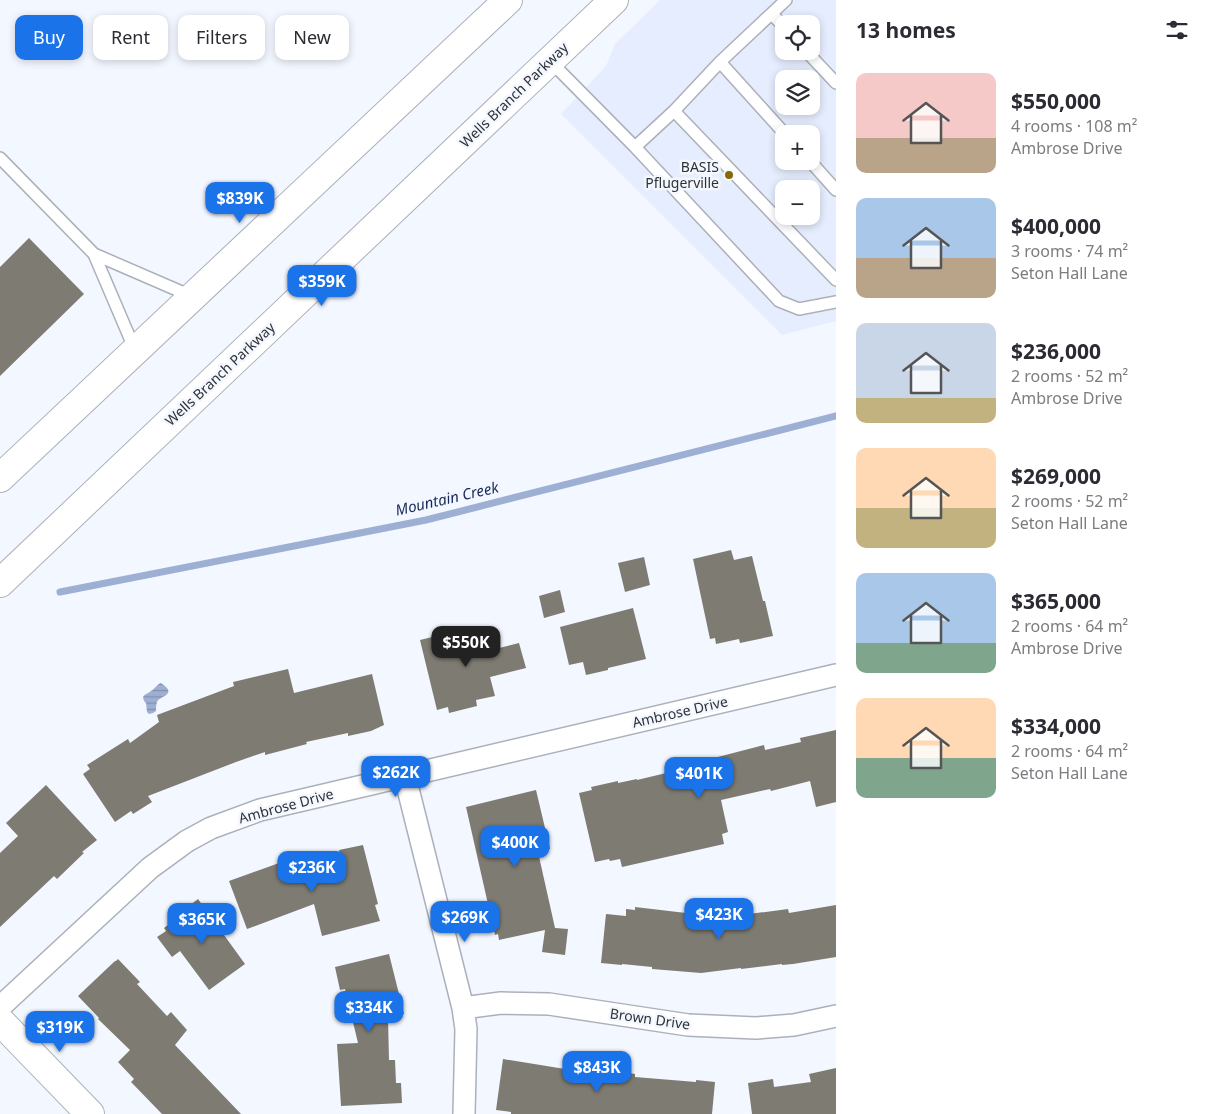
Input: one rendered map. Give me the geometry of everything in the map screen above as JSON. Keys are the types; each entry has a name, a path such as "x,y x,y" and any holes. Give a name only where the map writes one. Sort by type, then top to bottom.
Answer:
{"main road":[{"path":"0,478 508,0"},
{"name":"Wells Branch Parkway","path":"0,583 614,0"},
{"path":"0,1021 90,1114"}],"street":[{"name":"Ambrose Drive","path":"0,1007 150,868 187,841 211,828 260,810 836,675"},
{"path":"405,777 463,1008 466,1029 464,1114"},
{"name":"Brown Drive","path":"463,1008 501,1003 549,1004 688,1025 756,1028 794,1025 836,1016"}],"lane":[{"path":"635,147 674,111 720,62 786,0"},
{"path":"772,14 775,17"},
{"path":"814,60 836,83"},
{"path":"550,61 635,147 779,301 798,310 836,302"},
{"path":"720,62 777,125"},
{"path":"674,111 836,280"},
{"path":"0,158 94,254 136,351"},
{"path":"818,170 836,190"},
{"path":"94,254 193,297"}],"shaded area":[{"name":"BASIS Pflugerville","path":"660,0 836,0 836,321 782,335 561,114 606,66 615,44"}],"water":[{"path":"161,683 166,687 168,693 158,700 156,711 149,714 143,697"}],"building":[{"path":"29,238 84,294 0,376 0,267"},
{"path":"731,550 734,560 752,556 773,636 740,643 739,639 716,644 715,638 710,639 693,559"},
{"path":"644,557 650,585 625,592 618,563"},
{"path":"560,590 565,612 544,618 539,596"},
{"path":"633,608 646,659 586,675 583,662 569,665 560,627"},
{"path":"477,626 484,652 519,643 526,668 490,677 495,696 476,700 477,706 449,713 448,707 437,710 420,640"},
{"path":"288,669 294,693 372,674 384,725 371,731 348,736 348,733 306,742 307,744 265,755 265,752 236,762 148,796 152,802 133,814 131,811 115,822 83,774 90,769 87,765 128,739 130,743 159,722 157,715 234,686 233,682"},
{"path":"836,730 836,802 816,807 810,781 771,791 770,789 721,800 728,832 722,834 724,844 622,867 620,859 595,862 579,793 592,790 591,787 618,781 618,783 637,780 687,768 687,765 764,745 765,750 801,742 800,738"},
{"path":"46,785 97,840 82,852 84,853 57,879 54,876 0,927 0,853 18,836 6,823"},
{"path":"536,790 550,849 538,852 555,928 568,929 565,955 542,952 545,930 499,940 498,934 495,935 466,807"},
{"path":"363,845 378,904 375,905 380,921 322,936 314,904 247,929 229,881 282,862 286,873 342,859 339,850"},
{"path":"198,899 245,964 209,990 180,951 172,957 157,937 166,931 164,928 180,916 178,914"},
{"path":"836,905 836,957 793,964 701,973 601,963 606,914 626,916 626,909 635,910 635,907 686,913 688,922 788,909 789,913"},
{"path":"389,954 404,1014 388,1018 389,1060 395,1060 396,1083 401,1083 402,1103 341,1106 337,1044 358,1043 345,989 340,990 335,967"},
{"path":"118,959 140,982 137,984 167,1016 171,1012 187,1030 175,1045 241,1114 162,1114 131,1082 134,1079 118,1062 130,1050 98,1019 78,996"},
{"path":"503,1059 565,1069 564,1075 608,1081 609,1070 635,1074 635,1077 715,1082 712,1114 511,1114 511,1112 496,1110"},
{"path":"836,1068 836,1114 752,1114 748,1083 773,1079 774,1087 811,1082 809,1074"}],"waterway":[{"name":"Mountain Creek","path":"60,592 426,520 836,416"}],"place":[{"name":"BASIS Pflugerville","path":"729,175"}]}
